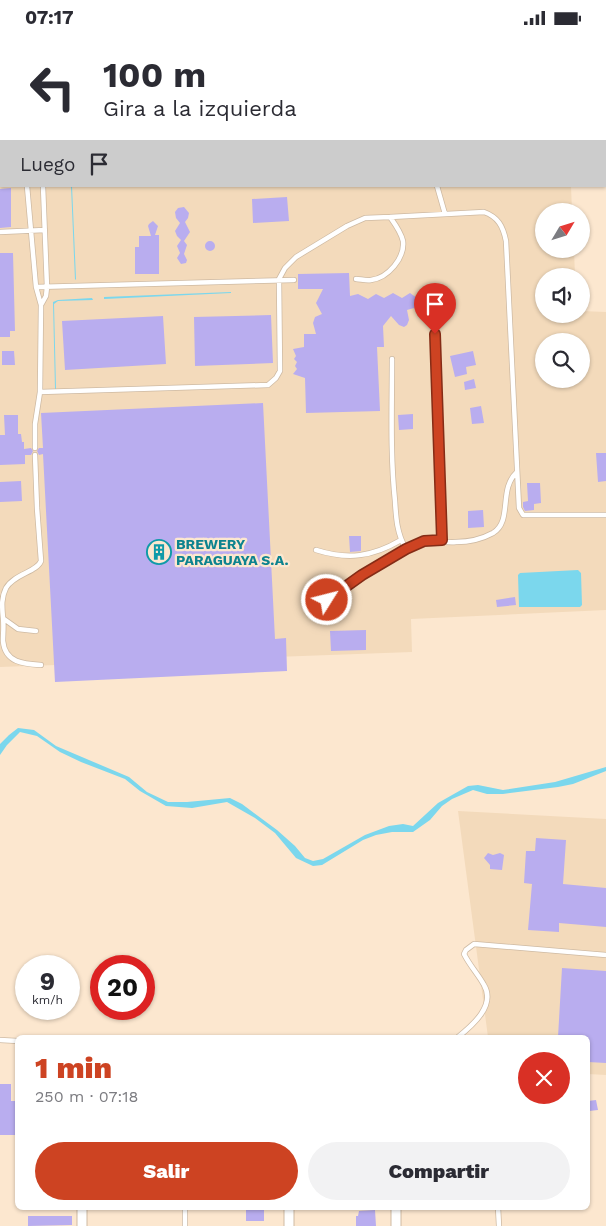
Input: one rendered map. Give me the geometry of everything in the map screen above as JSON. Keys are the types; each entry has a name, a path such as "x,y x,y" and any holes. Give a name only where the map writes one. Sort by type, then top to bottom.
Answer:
{"street":[{"path":"82,1210 82,1226"},
{"path":"289,1210 289,1226"},
{"path":"396,1210 396,1226"}],"lane":[{"path":"27,187 36,287 41,305 40,392 35,424 35,448"},
{"path":"41,305 47,287 43,187"},
{"path":"437,187 445,214"},
{"path":"40,392 268,385 276,378 280,371 279,279 284,268 296,257 347,226 365,218 484,212 491,215 503,227 506,241 519,508 523,515 606,515"},
{"path":"356,279 372,280 390,271 396,263 402,251 403,242 390,217"},
{"path":"0,232 45,230"},
{"path":"36,287 294,280"},
{"path":"435,334 442,540"},
{"path":"392,359 392,473 398,529 406,549"},
{"path":"35,455 41,561 38,566 14,578 7,586 2,600 4,619 3,643 11,658 19,663 41,665"},
{"path":"320,609 327,600 362,575 406,549 424,541 442,540 455,543 476,540 492,534 501,525 508,482 517,472"},
{"path":"316,550 333,555 367,555 386,549 401,540"},
{"path":"4,619 18,629 36,631"},
{"path":"460,1035 480,1015 488,998 484,985 464,955 470,946 474,944 606,955"},
{"path":"0,1040 15,1041"},
{"path":"185,1210 185,1226"},
{"path":"498,1210 499,1226"}],"shaded area":[{"path":"0,187 571,187 572,203 535,203 535,258 574,258 575,268 535,268 535,323 590,323 590,311 606,312 606,610 411,619 412,652 0,667"},
{"path":"458,811 606,819 606,1075 590,1074 590,1035 488,1035"}],"water":[{"path":"71,187 76,279 75,280"},
{"path":"231,293 104,299 104,297"},
{"path":"92,298 93,300 58,301 54,304 55,389 53,302 58,300"},
{"path":"578,570 581,573 582,605 580,607 519,607 518,575 520,573"},
{"path":"18,728 34,730 56,746 129,777 147,792 168,802 230,798 242,804 277,830 305,858 313,861 323,859 365,835 389,826 403,824 413,826 438,803 468,786 478,785 503,790 555,782 606,767 606,771 573,784 558,787 503,794 487,794 473,790 452,799 442,806 430,820 413,832 392,832 376,835 363,840 322,865 313,866 296,858 275,833 255,818 227,802 192,808 166,806 140,791 125,779 60,752 37,736 20,732 0,755 0,744"}],"building":[{"path":"11,188 11,227 0,228 0,189"},
{"path":"287,197 289,221 253,223 252,199"},
{"path":"184,207 189,213 185,222 190,232 184,241 187,245 184,254 187,260 186,263 181,264 177,258 180,253 177,246 181,240 175,231 180,223 176,218 175,212 178,208"},
{"path":"153,221 158,226 155,235 159,235 159,274 135,274 135,247 139,247 139,236 151,236 148,226"},
{"path":"208,241 212,241 215,246 214,250 208,251 205,248 205,244"},
{"path":"0,253 13,253 15,331 10,331 10,337 0,337"},
{"path":"349,273 350,296 358,294 368,299 376,294 384,298 393,293 402,298 410,293 417,298 418,304 414,308 407,310 409,320 404,327 399,325 391,316 383,326 384,347 377,347 380,411 306,413 305,378 293,374 297,369 295,366 297,362 294,359 296,356 293,349 304,347 304,334 316,334 313,323 315,317 322,314 316,303 323,289 298,289 298,274"},
{"path":"271,315 273,363 195,366 194,317"},
{"path":"163,316 166,364 65,370 62,321"},
{"path":"2,351 14,351 15,365 2,365"},
{"path":"473,351 476,365 466,367 467,374 455,377 450,356"},
{"path":"474,379 476,388 465,390 464,382"},
{"name":"BREWERY PARAGUAYA S.A.","path":"263,403 275,639 286,638 287,671 55,682 43,454 39,455 37,451 39,448 43,448 41,413"},
{"path":"481,406 484,423 472,424 470,408"},
{"path":"413,414 413,429 399,430 398,415"},
{"path":"4,415 18,415 18,434 21,434 24,449 31,448 33,451 31,455 25,455 25,464 0,465 0,435 5,435"},
{"path":"596,453 606,453 606,481 598,482"},
{"path":"21,481 22,501 0,502 0,482"},
{"path":"527,483 540,483 541,503 534,504 534,510 525,511 523,502 528,501"},
{"path":"483,510 484,527 468,528 468,511"},
{"path":"349,536 361,536 361,551 350,552"},
{"path":"515,597 516,605 497,607 496,600"},
{"path":"366,630 366,650 331,651 330,631"},
{"path":"536,838 566,840 563,884 606,888 606,927 559,923 559,932 528,930 532,884 524,883 526,851 535,851"},
{"path":"488,853 504,855 502,870 490,869 490,865 484,858"},
{"path":"562,968 606,971 606,1063 590,1062 590,1035 558,1035"},
{"path":"0,1084 11,1084 11,1101 15,1101 15,1135 0,1135"},
{"path":"596,1100 598,1110 590,1111 590,1101"},
{"path":"246,1210 264,1210 264,1221 246,1221"},
{"path":"375,1210 376,1226 356,1226 356,1216 358,1216 359,1211"},
{"path":"28,1216 72,1216 72,1225 28,1226"}],"place":[{"name":"BREWERY PARAGUAYA S.A.","path":"159,552"}],"route":[{"path":"327,600 362,575 406,549 424,541 442,540 435,334"}]}
